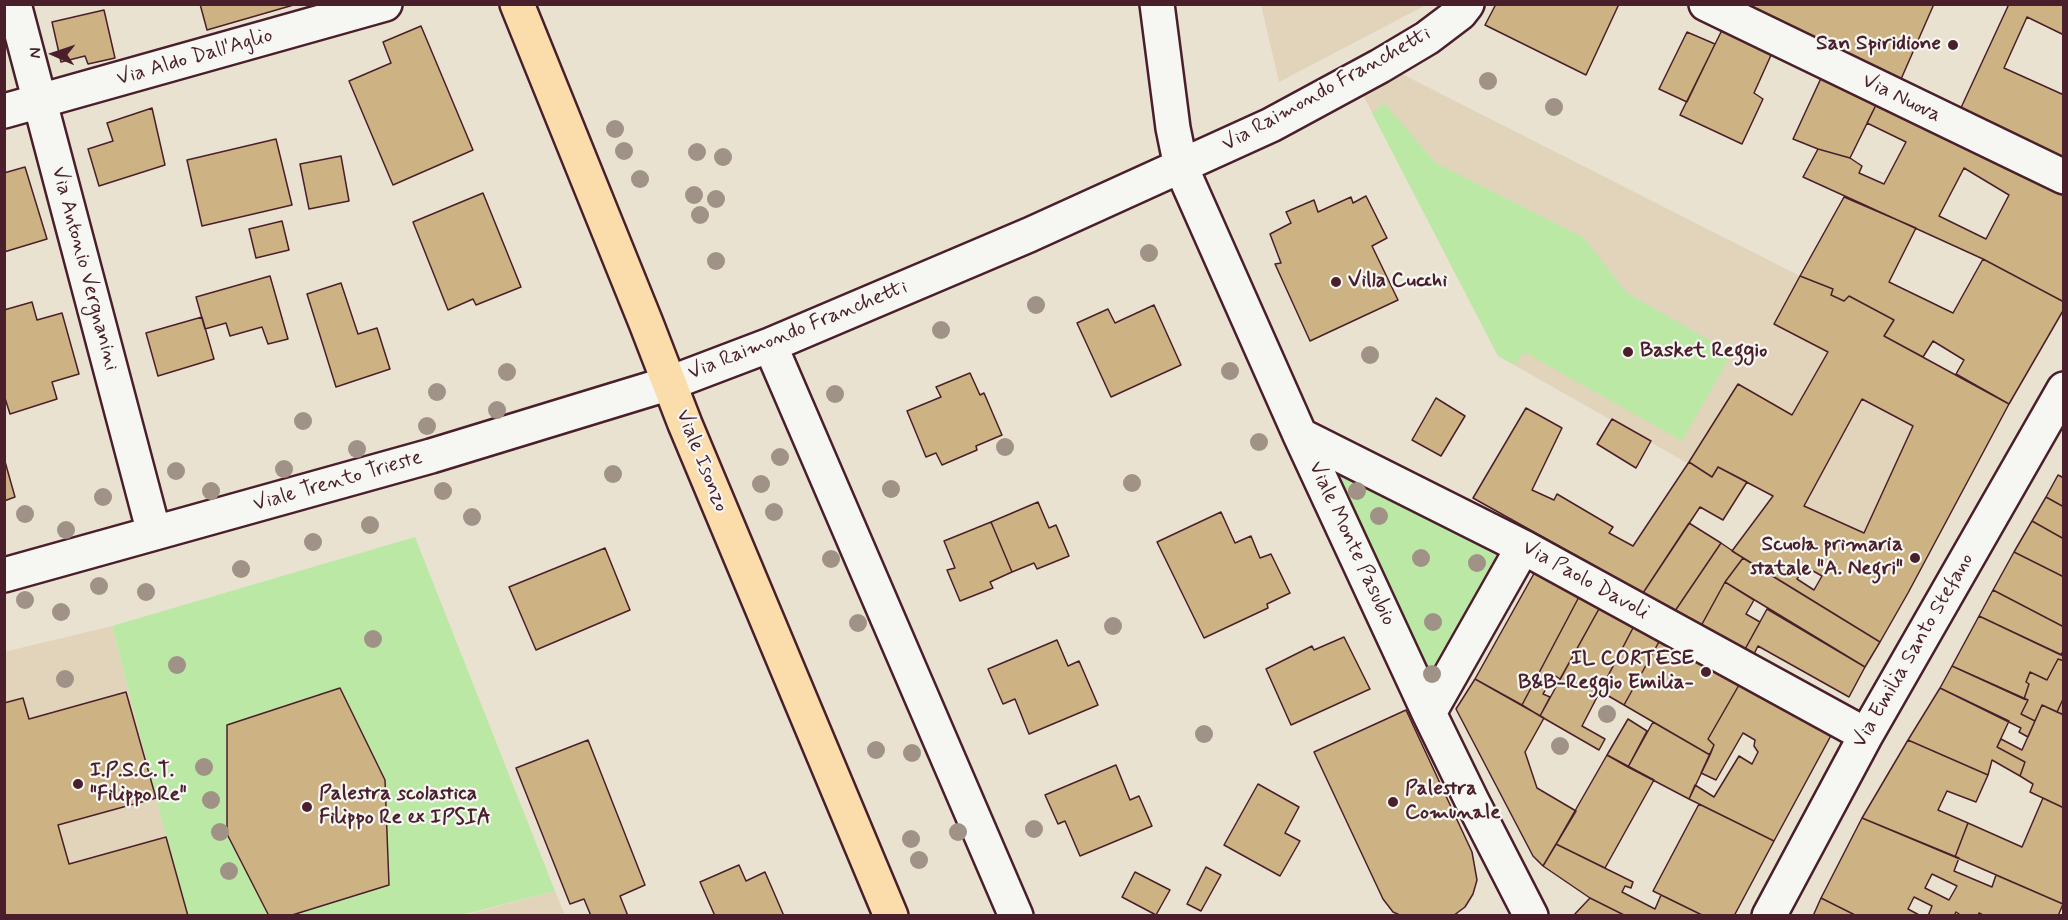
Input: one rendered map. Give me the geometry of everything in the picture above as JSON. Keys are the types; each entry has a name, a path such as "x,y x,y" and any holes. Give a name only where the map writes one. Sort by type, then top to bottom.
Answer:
{"main road":[{"name":"Viale Isonzo","path":"517,4 685,424 891,915"}],"street":[{"name":"Via Antonio Vergnanini","path":"14,4 154,533"},
{"name":"Via Aldo Dall'Aglio","path":"4,111 385,4"},
{"name":"Viale Monte Pasubio","path":"1157,4 1173,128 1181,167 1300,435 1429,713 1531,915"},
{"name":"Via Raimondo Franchetti","path":"670,383 774,355 1020,239 1271,125 1427,38 1460,13 1467,4"},
{"name":"Via Nuova","path":"1706,4 2064,177"},
{"path":"774,355 1016,915"},
{"name":"Viale Trento Trieste","path":"4,575 431,456 670,383"},
{"name":"Via Emilia Santo Stefano","path":"1769,915 1866,735 2064,389"},
{"name":"Via Paolo Davoli","path":"1300,435 1523,547 1866,735"},
{"path":"1429,713 1523,547"}],"shaded area":[{"path":"1261,4 1426,5 1279,82"},
{"path":"1400,73 1800,276 1884,336 2009,404 1908,593 1762,510 1773,496 1719,467 1712,477 1498,356 1362,93"},
{"name":"I.P.S.C.T. \"Filippo Re\"","path":"112,626 186,915 5,915 4,652"},
{"path":"555,891 565,915 462,916"}],"green space":[{"path":"1384,103 1436,163 1583,237 1627,293 1732,353 1682,441 1524,352 1515,365 1498,356 1372,113"},
{"path":"1300,435 1523,547 1429,713"},
{"path":"415,537 555,891 462,915 186,915 112,626"}],"building":[{"path":"200,4 297,4 207,30"},
{"path":"1496,4 1619,4 1586,75 1485,25"},
{"path":"1730,4 2064,4 2064,35 2027,17 2004,68 2064,95 2064,161"},
{"name":"San Spiridione","path":"1934,4 2009,4 1959,112 1898,86"},
{"path":"104,10 115,58 88,64 85,56 61,62 52,22"},
{"path":"421,26 473,150 393,185 349,81 391,63 383,42"},
{"path":"1723,28 1772,53 1754,93 1763,99 1742,144 1680,115"},
{"path":"1687,32 1715,44 1687,102 1659,89"},
{"path":"1822,76 1877,103 1850,158 1793,139"},
{"path":"1877,103 2064,193 2064,302 1983,259 1803,177 1818,149 1850,158 1862,166 1859,173 1884,184 1906,142 1867,123","holes":["1964,168 2009,195 1986,239 1939,216"]},
{"path":"152,108 165,165 99,186 88,149 113,141 107,123"},
{"path":"276,139 292,205 202,226 187,160"},
{"path":"341,156 349,201 309,209 300,164"},
{"path":"25,167 47,239 4,252 4,173"},
{"path":"483,193 521,287 476,305 473,299 448,310 413,222"},
{"name":"Villa Cucchi","path":"1366,196 1387,238 1372,246 1398,300 1310,341 1275,264 1281,263 1270,234 1291,223 1286,212 1314,200 1318,212 1351,197 1353,203"},
{"path":"1844,197 1916,228 1889,282 1953,313 1983,259 2064,302 2064,309 2009,404 1956,374 1964,360 1933,341 1923,357 1884,336 1894,320 1849,296 1844,301 1831,295 1833,289 1800,276"},
{"path":"282,221 289,250 256,258 249,229"},
{"path":"270,276 288,339 268,344 262,327 230,336 226,323 205,329 196,297"},
{"path":"1800,276 1833,289 1831,295 1844,301 1849,296 1894,320 1884,336 2009,404 1880,642 1732,551 1773,496 1718,467 1712,477 1689,462 1738,384 1792,415 1828,352 1774,324","holes":["1862,399 1913,426 1864,533 1804,506","1806,567 1822,576 1814,590 1797,579"]},
{"path":"341,283 358,334 377,328 390,369 336,387 307,294"},
{"path":"32,302 37,320 62,313 79,374 52,382 57,399 10,414 4,395 4,310"},
{"path":"1154,305 1181,365 1111,397 1077,323 1108,309 1115,323"},
{"path":"202,317 214,359 158,376 146,333"},
{"path":"970,373 980,395 984,393 1002,435 976,446 977,450 942,465 936,453 926,457 907,411 941,397 936,387"},
{"path":"1436,398 1465,416 1441,456 1412,440"},
{"path":"1526,408 1562,428 1532,490 1554,500 1557,494 1613,527 1609,533 1633,546 1689,462 1712,477 1718,467 1747,482 1723,520 1700,507 1643,593 1473,498"},
{"path":"1612,419 1651,441 1636,468 1597,444"},
{"path":"4,458 15,497 4,501"},
{"path":"2058,475 2064,478 2064,507 2046,497"},
{"path":"2046,497 2064,507 2064,539 2032,521"},
{"path":"1038,502 1049,528 1056,525 1069,556 1037,569 1034,563 1012,572 991,522"},
{"path":"1221,512 1235,543 1251,536 1260,558 1271,554 1290,593 1267,604 1268,608 1204,638 1157,542"},
{"path":"2032,521 2064,539 2064,577 2014,552"},
{"path":"991,522 1012,572 990,582 993,588 960,601 947,570 955,568 944,541"},
{"path":"1689,523 1721,543 1675,611 1643,593"},
{"path":"1721,543 1743,558 1725,582 1701,626 1675,611"},
{"path":"605,548 630,610 536,650 509,587"},
{"path":"2014,552 2064,577 2064,627 1993,590"},
{"path":"1743,558 1880,642 1865,667 1725,582"},
{"path":"1536,570 1580,595 1522,705 1475,679"},
{"path":"1725,582 1754,600 1746,614 1760,622 1744,651 1701,626"},
{"path":"1993,590 2064,627 2064,649 2061,655 1979,616"},
{"path":"1580,595 1600,607 1560,679 1554,675 1543,694 1550,697 1540,716 1522,705"},
{"path":"1600,607 1634,626 1582,726 1605,739 1599,750 1540,716"},
{"path":"1767,609 1865,667 1849,697 1758,646 1753,656 1744,651"},
{"path":"1979,616 2064,656 2064,661 2058,659 2047,680 2030,672 2024,699 1952,666"},
{"path":"1634,626 1660,640 1624,705 1600,691"},
{"path":"1344,637 1370,689 1291,725 1266,669 1312,646 1314,650"},
{"path":"1057,640 1068,666 1079,661 1098,705 1029,734 1015,699 1003,704 988,669"},
{"path":"1660,640 1739,685 1708,739 1714,745 1710,755 1624,705"},
{"path":"2058,659 2064,661 2064,697 2057,712 2042,705 2035,721 2021,714 2028,700 2024,699 2030,672 2047,680"},
{"path":"1952,666 2028,700 2021,714 2035,721 2028,737 2019,732 2021,728 1940,688"},
{"path":"1475,679 1544,718 1525,752 1537,788 1576,811 1543,866 1533,856 1456,709"},
{"path":"1739,685 1834,730 1774,841 1689,799 1695,785 1714,797 1739,756 1752,764 1758,752 1754,746 1755,740 1743,733 1716,780 1701,773 1714,745 1708,739"},
{"name":"Palestra scolastica Filippo Re ex IPSIA","path":"340,688 385,780 389,885 289,916 269,916 227,834 227,725"},
{"path":"1940,688 2009,721 1997,747 2025,762 2020,776 1992,760 1988,775 1908,740"},
{"name":"I.P.S.C.T. \"Filippo Re\"","path":"126,692 156,798 58,825 69,864 166,837 188,916 4,916 4,703 23,698 29,719"},
{"path":"2064,697 2064,715 2057,712"},
{"path":"2042,705 2064,715 2064,808 2030,792 2033,784 2020,776 2025,762 1997,747 2001,739 2022,750"},
{"name":"Palestra Comunale","path":"1406,710 1472,852 1477,880 1473,894 1465,907 1453,916 1402,916 1393,912 1383,899 1314,752"},
{"path":"1628,719 1647,731 1628,767 1607,755"},
{"path":"1653,722 1710,755 1689,799 1628,767"},
{"path":"588,740 645,885 620,896 628,916 591,916 584,899 570,904 516,768"},
{"path":"1908,740 1988,775 1976,802 1947,791 1938,810 1968,823 1955,857 1862,818"},
{"path":"1607,755 1654,780 1605,868 1556,844"},
{"path":"1116,765 1130,800 1139,796 1152,826 1080,856 1065,821 1058,824 1045,795"},
{"path":"1258,784 1299,807 1285,833 1300,841 1280,876 1224,845"},
{"path":"2043,798 2064,808 2063,904 1955,857 1968,823 2022,847"},
{"path":"1699,804 1774,841 1734,916 1704,916 1653,891"},
{"path":"1862,818 1959,858 1954,871 1992,887 1996,875 2063,904 2058,916 1985,916 1979,913 1978,916 1962,916 1956,912 1954,916 1928,916 1932,906 1914,897 1908,909 1921,916 1857,916 1821,898","holes":["1932,874 1957,886 1949,900 1925,888"]},
{"path":"1556,844 1633,882 1631,888 1625,886 1622,892 1655,909 1661,895 1704,916 1626,916 1590,898 1543,866"},
{"path":"739,865 746,881 765,872 784,916 715,916 700,882"},
{"path":"1206,867 1221,875 1201,911 1187,904"},
{"path":"1135,872 1170,890 1156,915 1122,897"},
{"path":"1590,898 1626,916 1573,916"},
{"path":"1821,898 1857,916 1813,916"}],"place":[{"name":"San Spiridione","path":"1953,45"},
{"name":"Villa Cucchi","path":"1336,282"},
{"name":"Basket Reggio","path":"1628,352"},
{"name":"Scuola primaria statale \"A. Negri\"","path":"1915,558"},
{"name":"IL CORTESE B&B-Reggio Emilia-","path":"1706,672"},
{"name":"I.P.S.C.T. \"Filippo Re\"","path":"78,784"},
{"name":"Palestra Comunale","path":"1393,802"},
{"name":"Palestra scolastica Filippo Re ex IPSIA","path":"307,807"}]}
